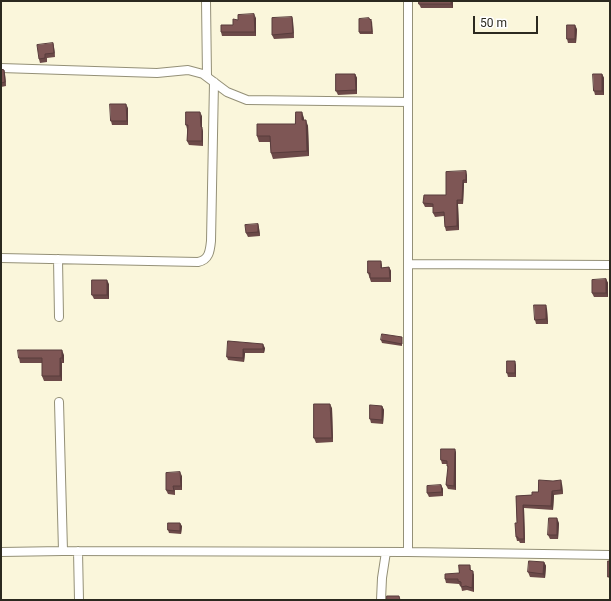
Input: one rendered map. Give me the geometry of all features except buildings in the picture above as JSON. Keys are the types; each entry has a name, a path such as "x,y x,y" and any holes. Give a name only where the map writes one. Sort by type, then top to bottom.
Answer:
{"street":[{"path":"206,1 207,76"},
{"path":"408,1 408,552"},
{"path":"1,68 160,73 188,70 207,76 227,92 247,100 408,102"},
{"path":"1,258 198,262 205,259 210,250 211,241 214,82"},
{"path":"58,259 59,317"},
{"path":"408,264 610,265"},
{"path":"59,402 63,551"},
{"path":"78,551 79,600"},
{"path":"1,552 408,552 610,555"},
{"path":"381,600 382,578 386,552"}]}
